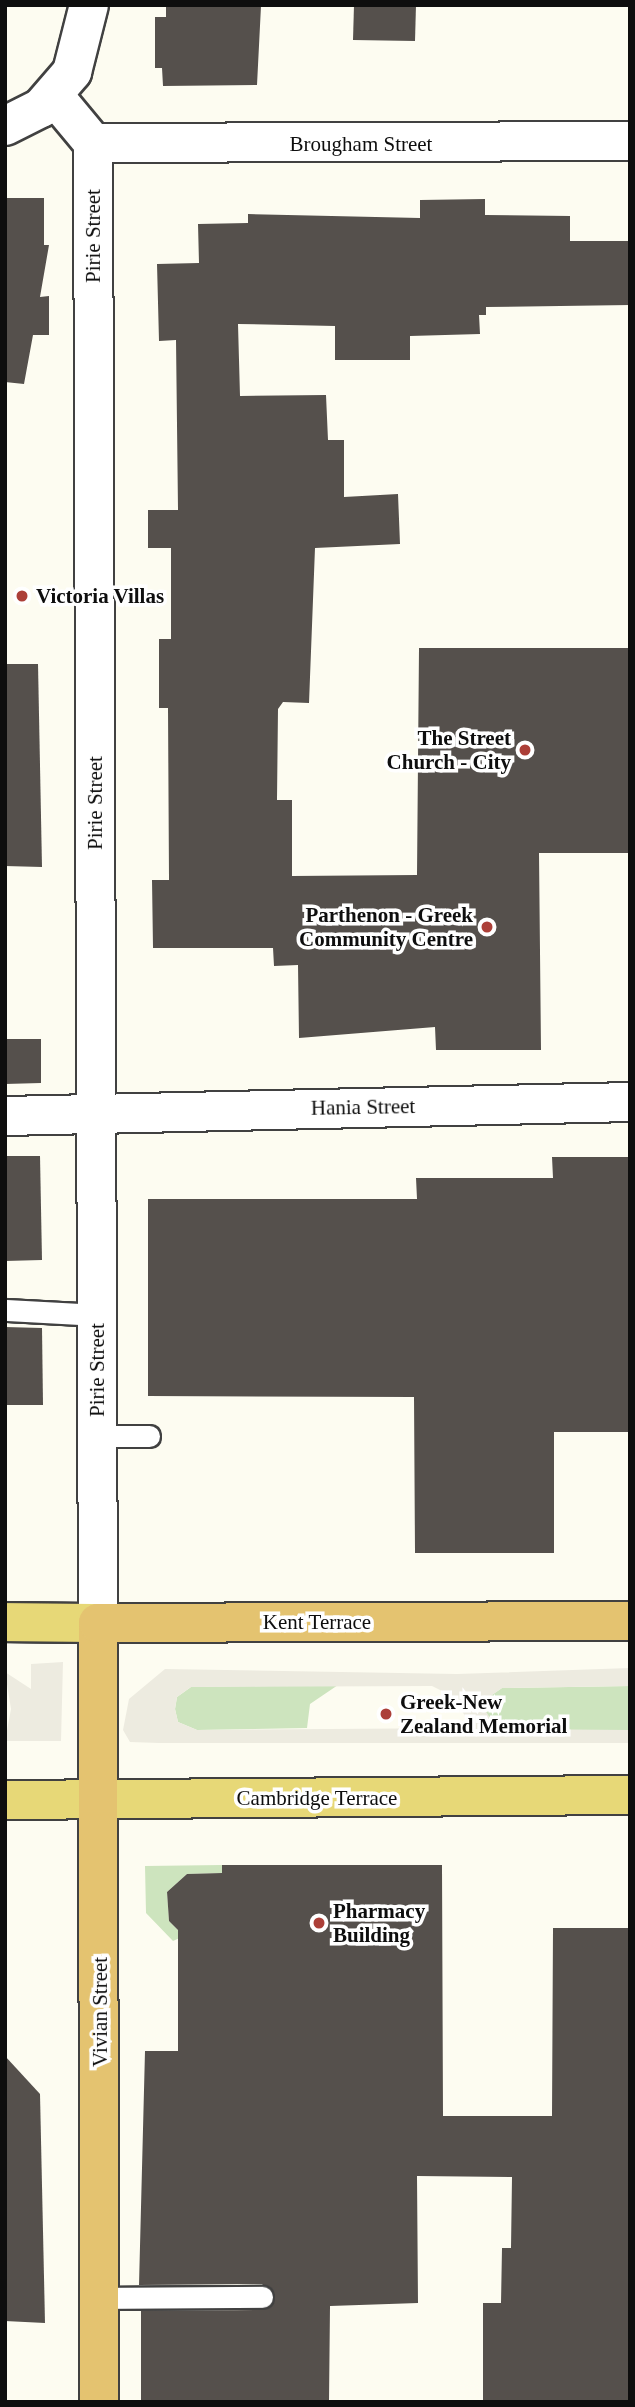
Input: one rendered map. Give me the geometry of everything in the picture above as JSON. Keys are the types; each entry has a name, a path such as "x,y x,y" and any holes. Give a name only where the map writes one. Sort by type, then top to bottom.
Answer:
{"highway":[{"name":"Kent Terrace","path":"98,1623 630,1621"},
{"name":"Vivian Street","path":"98,1623 99,2402"}],"main road":[{"name":"Kent Terrace","path":"5,1622 98,1623"},
{"name":"Cambridge Terrace","path":"5,1800 630,1796"}],"street":[{"path":"5,126 54,96 81,51 89,5"},
{"path":"54,96 93,143"},
{"name":"Brougham Street","path":"93,143 630,141"},
{"name":"Pirie Street","path":"93,143 98,1623"},
{"name":"Hania Street","path":"5,1116 630,1102"}],"lane":[{"path":"5,1310 97,1315"},
{"path":"97,1436 149,1436"},
{"path":"100,2298 262,2297"}],"green space":[{"path":"338,1685 310,1704 307,1728 197,1730 178,1722 175,1709 177,1697 191,1687"},
{"path":"630,1686 630,1730 508,1731 489,1723 485,1710 487,1698 502,1688"},
{"path":"222,1865 222,1873 187,1874 167,1892 169,1921 184,1936 173,1941 146,1913 145,1866"}],"shaded area":[{"path":"63,1662 61,1741 5,1741 11,1709 5,1672 31,1689 31,1664"},
{"path":"630,1668 630,1686 502,1688 488,1698 485,1710 497,1729 630,1730 630,1743 159,1743 130,1742 123,1730 129,1699 165,1669 457,1674","holes":["432,1686 452,1696 473,1728 197,1730 178,1722 175,1709 177,1697 191,1687"]}],"building":[{"path":"166,5 261,6 257,85 163,86 162,68 155,68 155,17 166,17"},
{"path":"354,5 416,5 415,41 353,40"},
{"path":"5,198 44,198 44,245 49,245 40,297 49,296 49,335 33,335 24,384 5,382"},
{"path":"485,199 485,215 570,216 570,241 630,241 630,305 486,307 486,315 479,315 480,334 410,336 410,360 335,360 335,326 238,324 240,396 326,395 328,440 344,440 344,497 398,494 400,544 315,548 309,703 283,702 278,709 277,800 292,800 292,876 417,875 419,648 630,648 630,853 539,853 541,1050 436,1050 435,1027 299,1038 298,965 274,966 273,948 153,948 152,880 169,880 168,708 159,708 159,639 171,639 171,548 148,548 148,510 178,510 176,340 159,341 157,264 199,263 198,224 248,223 248,214 420,218 420,200"},
{"path":"5,664 38,664 42,867 5,866"},
{"path":"5,1039 41,1039 41,1083 5,1084"},
{"path":"5,1156 40,1156 42,1260 5,1261"},
{"path":"552,1157 630,1157 630,1432 554,1432 554,1553 415,1553 414,1397 148,1396 148,1199 417,1199 416,1178 553,1178"},
{"path":"5,1327 42,1328 43,1405 5,1405"},
{"path":"222,1865 442,1865 443,2116 552,2116 553,1928 630,1928 630,2402 483,2402 483,2303 501,2303 502,2248 511,2248 512,2177 417,2176 418,2303 330,2306 329,2402 141,2402 141,2311 262,2310 275,2298 262,2284 139,2285 145,2051 178,2051 178,1930 169,1921 167,1892 187,1874 222,1873"},
{"path":"5,2056 40,2094 45,2323 5,2321"}],"place":[{"name":"Victoria Villas","path":"22,596"},
{"name":"The Street Church - City","path":"525,750"},
{"name":"Parthenon - Greek Community Centre","path":"487,927"},
{"name":"Greek-New Zealand Memorial","path":"386,1714"},
{"name":"Pharmacy Building","path":"319,1923"}]}
